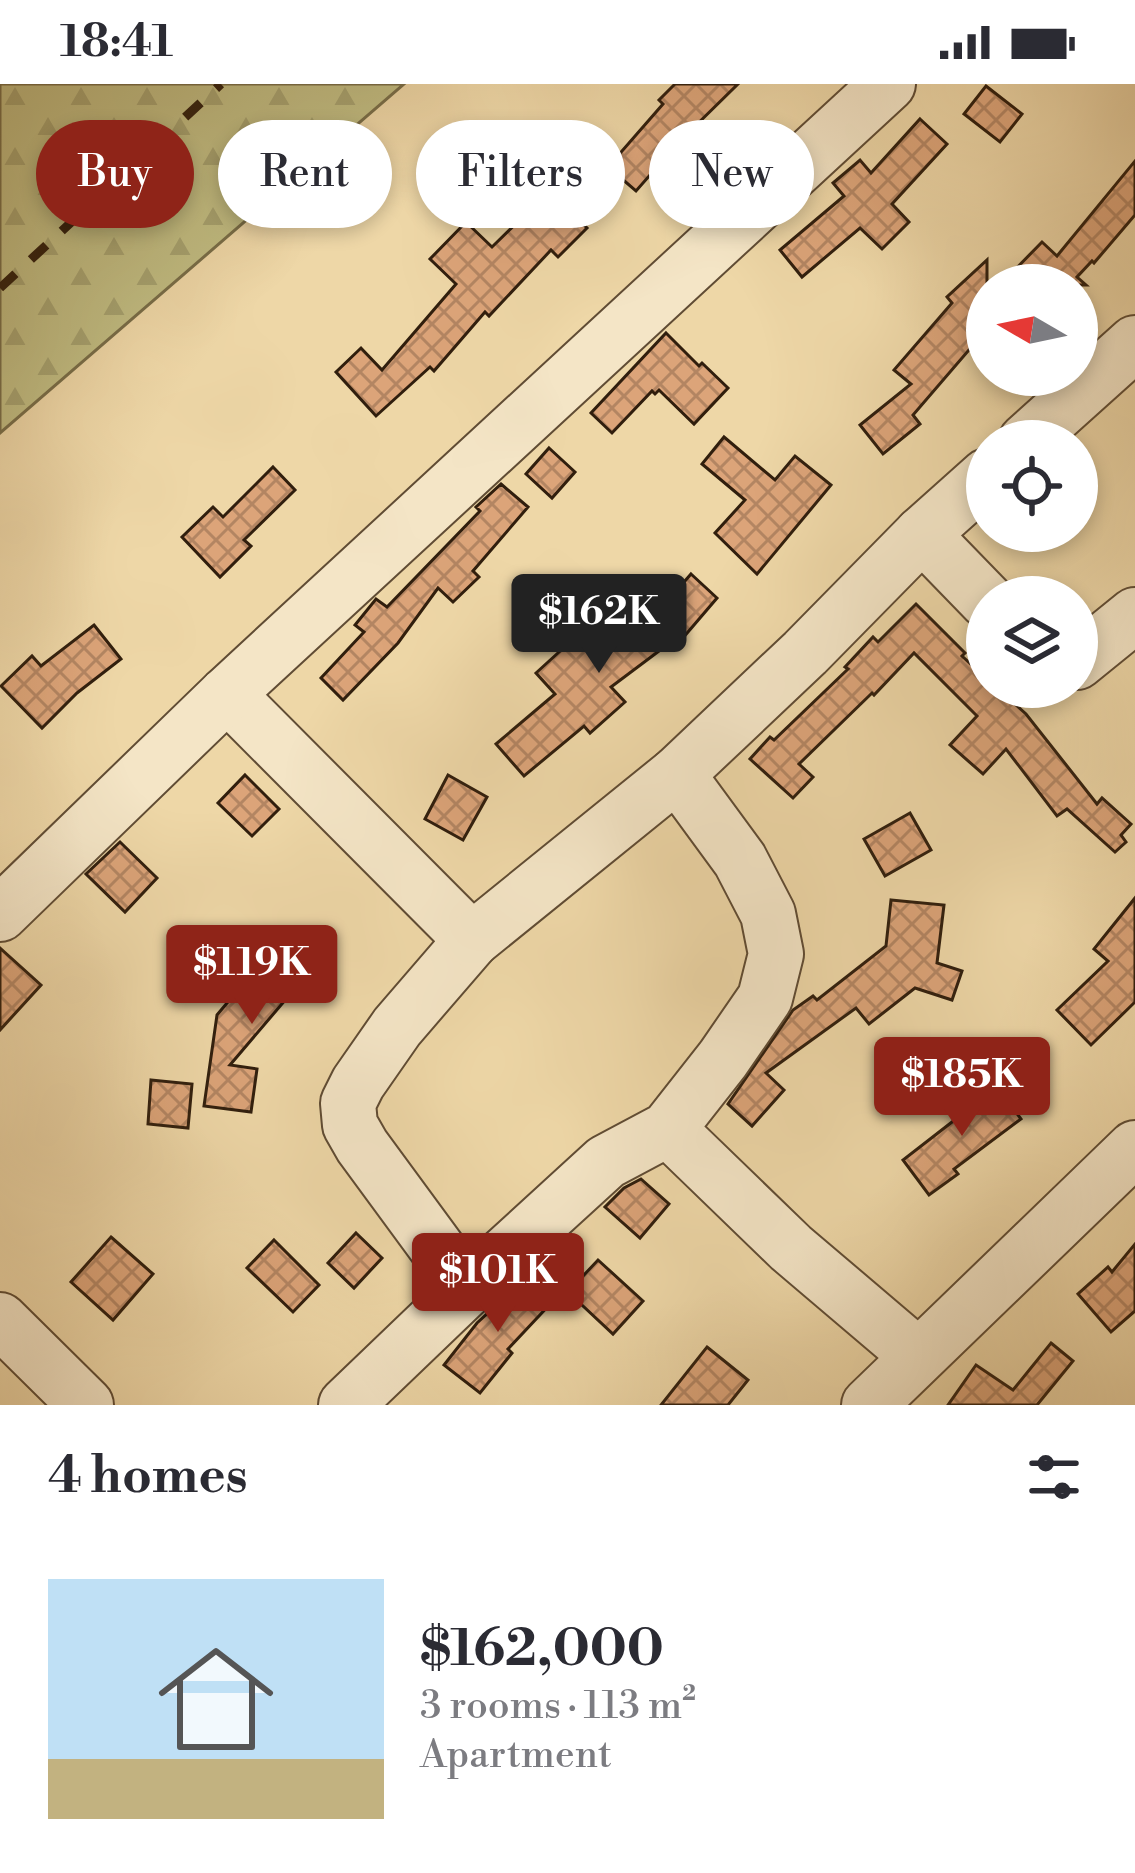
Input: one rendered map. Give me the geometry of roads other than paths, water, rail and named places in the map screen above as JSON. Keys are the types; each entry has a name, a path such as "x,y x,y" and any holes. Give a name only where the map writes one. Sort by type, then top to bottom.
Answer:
{"street":[{"path":"0,914 227,694 888,84"},
{"path":"1049,420 1135,343"},
{"path":"467,1289 362,1146 350,1124 347,1103 397,1027 472,940 677,774 966,495"},
{"path":"922,534 966,579"},
{"path":"1098,645 1135,615"},
{"path":"227,694 472,940"},
{"path":"346,1405 606,1162 668,1129 765,998 776,954 768,914 740,860 677,774"},
{"path":"668,1129 791,1248 918,1356"},
{"path":"869,1405 1135,1148"},
{"path":"0,1320 86,1405"}],"railway":[{"path":"0,288 221,84"}]}
